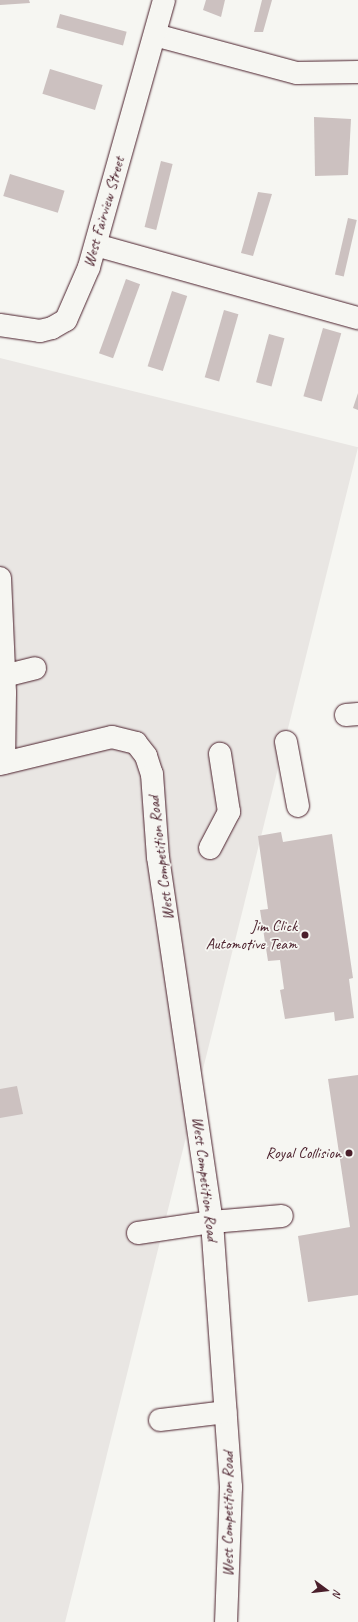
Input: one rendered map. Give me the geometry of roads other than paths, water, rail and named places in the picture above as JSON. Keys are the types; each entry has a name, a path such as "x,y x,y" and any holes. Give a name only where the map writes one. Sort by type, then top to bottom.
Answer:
{"street":[{"name":"West Fairview Street","path":"0,325 40,331 52,328 66,320 89,267 96,245 164,0"},
{"path":"155,35 296,73 358,72"},
{"path":"96,245 358,318"},
{"path":"0,578 4,676 2,763"},
{"path":"4,676 35,668"},
{"name":"West Competition Road","path":"2,763 112,737 136,743 146,756 152,774 158,857 212,1222 231,1487 226,1622"},
{"path":"286,742 298,806"},
{"path":"210,848 229,812 220,754"},
{"path":"138,1233 212,1222 282,1216"},
{"path":"160,1420 226,1412"}],"place":[{"name":"Jim Click Automotive Team","path":"305,935"},
{"name":"Royal Collision","path":"349,1153"}]}
